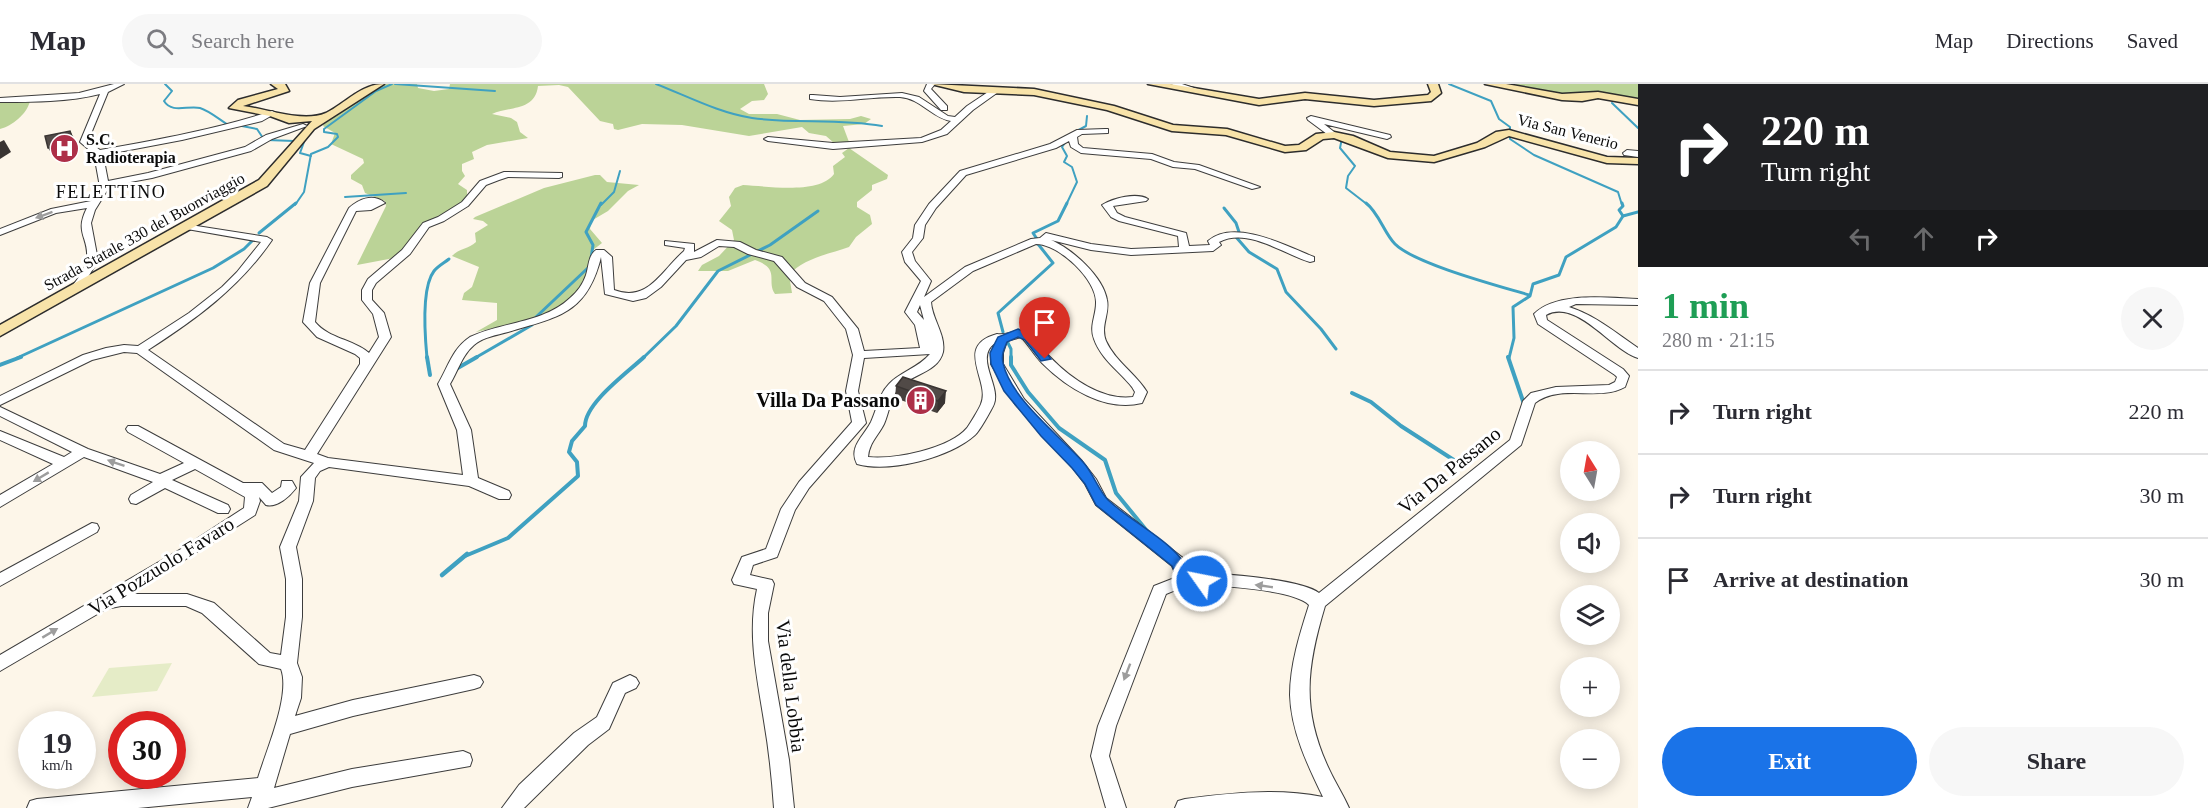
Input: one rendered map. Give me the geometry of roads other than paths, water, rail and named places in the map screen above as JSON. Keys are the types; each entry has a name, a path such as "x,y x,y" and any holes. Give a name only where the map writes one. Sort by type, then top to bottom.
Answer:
{"street":[{"path":"0,100 60,97 105,90 120,84"},
{"path":"276,84 282,86 284,91 242,102 234,108 302,121"},
{"name":"Strada Statale 330 del Buonviaggio","path":"0,331 263,183 302,121 379,84"},
{"path":"931,84 927,89 939,105 950,111 964,113"},
{"path":"936,84 980,89 1030,84"},
{"path":"1153,84 1259,102 1305,96 1380,103 1431,98 1436,93 1433,84"},
{"path":"1174,84 1209,95"},
{"path":"1490,84 1562,97 1582,98 1598,95 1638,102"},
{"path":"768,139 833,146 901,143 939,135 994,87"},
{"path":"980,89 994,87 1034,92 1099,105 1182,130 1227,132 1285,149 1302,148 1320,136 1334,135"},
{"path":"0,94 47,90"},
{"path":"105,90 84,142 98,153 105,187"},
{"path":"813,97 840,99 902,94 916,99 946,118 957,120"},
{"path":"1334,135 1311,118 1387,137"},
{"path":"98,153 162,142 259,119 302,121"},
{"path":"76,288 87,270 92,255 85,237 91,204 105,187 111,183 149,176 248,149 302,121"},
{"path":"685,256 697,255 717,243 736,244 778,260 801,285 828,299 852,329 859,355 929,356 937,354 939,348 924,310 925,301 969,269 1035,241 1044,241 1069,252 1101,293 1102,301 1097,325 1101,342 1109,355 1135,380 1141,392 1138,400 1117,403 1061,372 1045,359 1025,334 1018,333 1002,339 997,337 989,340 983,348 981,370 988,404 974,430 956,443 930,453 888,462 862,461 861,455 865,440 877,424 885,398 894,385 931,363 929,356 921,324 911,312 926,281 910,262 908,252 918,238 923,219 949,186 963,173 1053,146 1080,132 1105,131"},
{"name":"Via San Venerio","path":"1334,135 1349,138 1381,153 1419,160 1447,157 1505,133 1607,160 1638,161"},
{"path":"1073,137 1074,145 1081,150 1146,156 1173,164 1196,167 1255,188"},
{"path":"1627,153 1638,154"},
{"path":"302,455 385,337 378,313 367,300 367,290 381,271 405,252 420,230 465,204 483,183 516,174 559,175"},
{"path":"1143,199 1124,200 1107,205 1114,215 1122,219 1179,233 1184,238 1185,251"},
{"path":"0,232 54,211 91,204"},
{"path":"354,208 315,283 309,322 316,333 360,350 366,357 363,371"},
{"path":"0,401 88,357 116,350 140,350 204,309 241,276 267,240 187,226"},
{"path":"1044,241 1046,236 1050,236 1091,247 1131,252 1185,251 1215,247 1213,242 1217,238 1232,233 1310,260"},
{"path":"471,481 464,430 444,384 462,350 477,337 550,317 566,308 592,276 598,253 604,253 607,257 609,292 635,296 646,295 685,256 690,246 669,243"},
{"path":"1554,308 1557,304 1575,301 1638,302"},
{"path":"1554,308 1577,313 1596,322 1638,354"},
{"name":"Via Da Passano","path":"1318,603 1516,442 1529,401 1533,396 1548,392 1612,389 1621,384 1623,379 1619,372 1542,322 1540,314 1554,308"},
{"path":"1002,339 996,353 997,364 1018,401 1077,464 1091,482 1101,501 1178,562 1187,581"},
{"path":"140,350 279,447 327,462 471,481 504,495"},
{"name":"Via della Lobbia","path":"784,808 780,760 760,641 760,613 765,584 740,580 747,561 772,553 788,509 804,485 859,423 852,391 859,355"},
{"path":"0,411 83,452 157,479 223,509"},
{"name":"Via Pozzuolo Favaro","path":"0,664 186,553 250,511 254,497 133,429"},
{"path":"0,435 64,464"},
{"path":"0,502 83,452"},
{"path":"261,798 292,698 293,677 288,663 294,616 294,579 288,548 306,501 308,477 302,455"},
{"path":"308,477 315,468 327,462"},
{"path":"136,499 157,479 193,464"},
{"path":"239,489 257,486 271,501 289,488 287,484"},
{"path":"0,580 92,528"},
{"path":"1116,808 1100,756 1107,726 1160,590 1171,584 1187,581 1231,581 1279,588 1310,596 1318,603 1305,646 1299,695 1304,727 1319,769 1339,808"},
{"path":"97,606 121,600 187,600 208,608 266,659 288,663"},
{"path":"282,729 311,718 367,704 474,682"},
{"path":"512,808 526,790 603,723 620,688 630,684"},
{"path":"37,808 261,798 352,778 463,760"},
{"path":"1185,808 1232,801 1310,802 1333,808"}],"waterway":[{"path":"165,84 172,91 164,101 167,105 176,108 200,108 230,126"},
{"path":"311,156 328,147 338,137 337,134 324,132 324,129 376,91 392,84"},
{"path":"395,84 495,91"},
{"path":"656,84 740,116 784,121 850,122 882,126"},
{"path":"1449,84 1491,101 1499,119 1510,127 1510,131"},
{"path":"1612,103 1638,128"},
{"path":"1075,132 1086,126 1087,116"},
{"path":"242,126 257,129 263,138"},
{"path":"1510,134 1510,139 1534,155 1618,192 1622,205"},
{"path":"1342,138 1340,148 1355,166 1348,176 1346,188 1368,205"},
{"path":"267,140 294,141"},
{"path":"304,142 300,153 311,156"},
{"path":"1065,143 1062,147 1067,156 1064,162 1072,167 1077,182 1066,205"},
{"path":"295,205 304,192 311,156"},
{"path":"601,205 614,192 620,171"},
{"path":"345,197 406,193"},
{"path":"259,233 296,203"},
{"path":"591,259 593,245 586,232 601,203"},
{"path":"1366,203 1371,207 1391,239 1405,252 1458,274 1529,295"},
{"path":"1622,203 1623,206 1619,210 1623,216"},
{"path":"1037,239 1033,233 1058,221 1066,205"},
{"path":"1224,208 1236,223 1239,232"},
{"path":"643,358 676,326 718,271 770,245 818,211"},
{"path":"1623,216 1638,212"},
{"path":"1509,358 1514,338 1513,307 1530,296 1533,284 1559,275 1566,257 1616,227 1623,216"},
{"path":"1236,237 1249,252 1277,269 1286,292 1321,329 1336,349"},
{"path":"17,358 213,268 244,249 254,239"},
{"path":"1003,332 998,313 1053,263 1038,244"},
{"path":"427,358 425,338 427,289 434,271 449,259"},
{"path":"536,317 590,266"},
{"path":"475,358 532,325"},
{"path":"1006,339 1011,349 1011,365 1028,392 1059,428 1105,460 1116,493 1147,531"},
{"path":"0,365 21,357"},
{"path":"427,357 430,375"},
{"path":"456,369 477,357"},
{"path":"465,556 508,538 578,476 577,462 569,452 572,441 585,426 587,417 599,398 644,357"},
{"path":"1508,357 1524,404"},
{"path":"1352,393 1371,402 1401,426 1460,464"},
{"path":"442,575 467,554"}],"place":[{"name":"S.C. Radioterapia","path":"65,148"},
{"name":"Villa Da Passano","path":"921,400"}],"district":[{"name":"FELETTINO","path":"111,192"}]}
